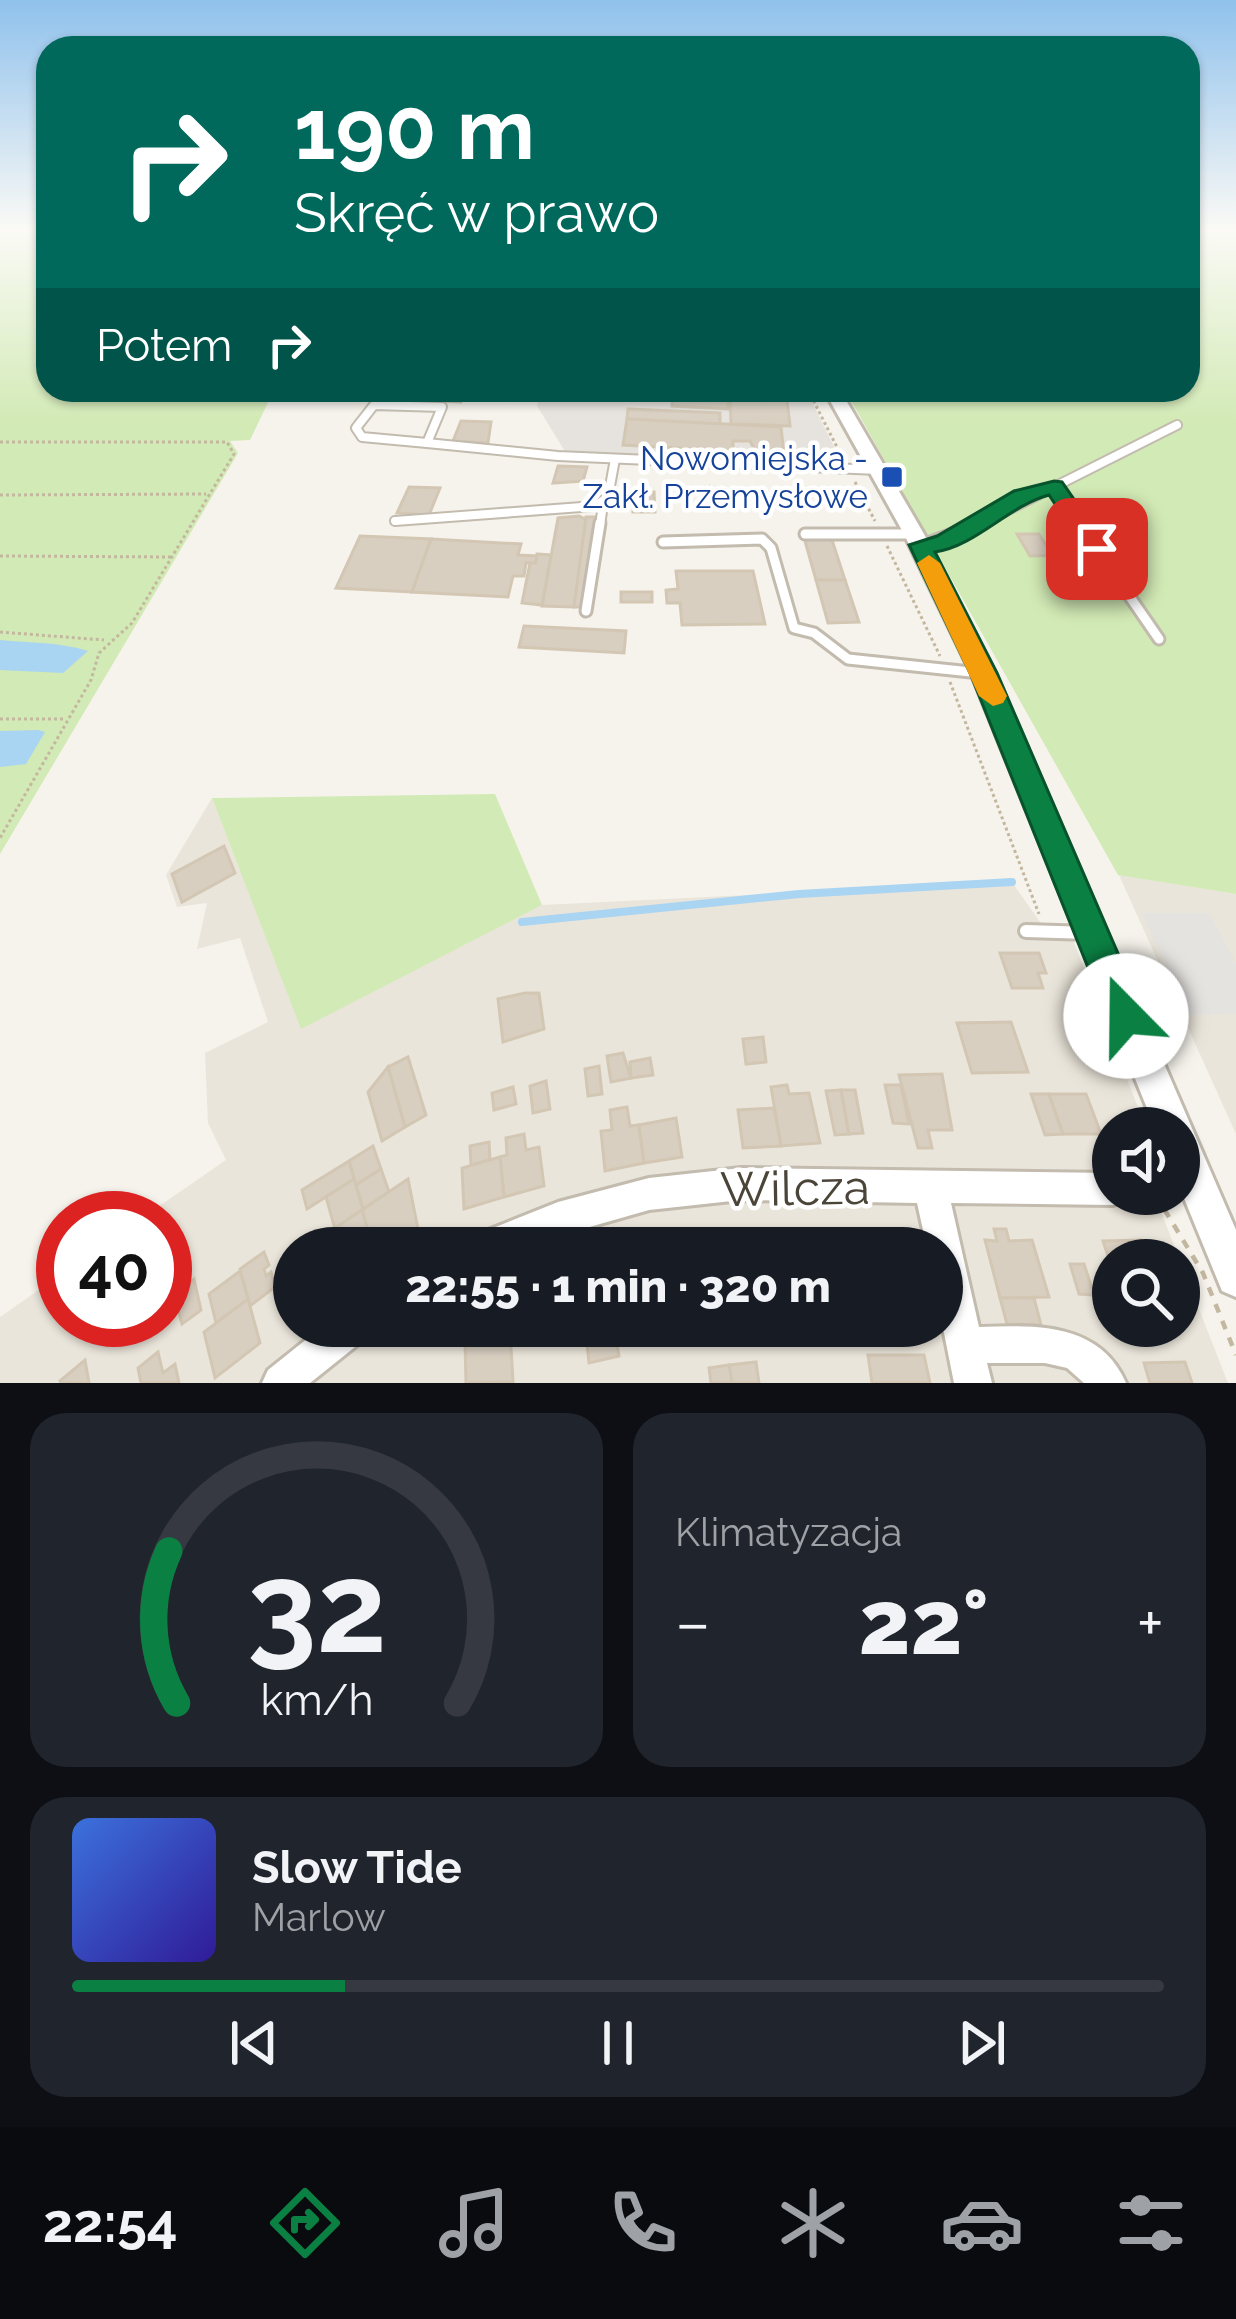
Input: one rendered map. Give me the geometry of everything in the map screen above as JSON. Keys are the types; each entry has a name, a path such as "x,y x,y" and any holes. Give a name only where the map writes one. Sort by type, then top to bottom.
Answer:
{"street":[{"path":"839,402 917,540 983,673 1164,1107"},
{"name":"Wilcza","path":"538,1227 649,1194 825,1182 932,1189 1092,1189"},
{"path":"932,1189 973,1383"},
{"path":"1200,1206 1231,1255"},
{"path":"964,1346 1076,1348 1095,1361 1107,1383"},
{"path":"281,1383 326,1347"}],"lane":[{"path":"426,445 442,407 374,405 356,428 362,437 426,445 878,470"},
{"path":"806,534 943,543 1022,496 1054,487 1177,425"},
{"path":"586,611 603,504 616,458"},
{"path":"1054,487 1159,639"},
{"path":"394,521 603,504"},
{"path":"663,542 762,539 771,548 794,628 814,633 848,659 983,673"},
{"path":"1026,932 1092,933"}],"path":[{"path":"0,442 226,442 234,454 131,622 106,640 93,661 91,680 1,835"},
{"path":"680,493 710,486"},
{"path":"0,495 208,494"},
{"path":"0,556 173,557"},
{"path":"0,632 106,640"},
{"path":"0,719 67,719"},
{"path":"1164,1215 1203,1273 1236,1355"}],"shaded area":[{"path":"538,402 812,402 844,467 566,453"},
{"path":"212,798 301,1028 542,905 1012,882 1047,932 1070,932 1138,1107 1092,1107 1092,1215 1162,1215 1172,1239 1092,1239 1092,1347 1200,1347 1200,1311 1228,1383 0,1383 0,1317 36,1292 36,1347 192,1347 192,1191 181,1191 226,1160 208,1123 205,1053 268,1022 240,938 197,949 207,903 177,907 166,875"},
{"path":"1119,875 1236,894 1236,1134"},
{"path":"1142,913 1209,913 1236,963 1236,1014 1188,1015"}],"green space":[{"path":"0,296 36,296 36,402 268,402 250,440 230,441 238,453 0,854"},
{"path":"1200,296 1236,296 1236,894 1118,875 852,402 1200,402"},
{"path":"495,794 542,905 301,1029 212,798"}],"water":[{"path":"0,640 88,651 63,673 0,670"},
{"path":"0,731 45,732 26,764 0,767"}],"building":[{"path":"672,402 728,402 728,409 672,406"},
{"path":"730,402 787,402 790,426 731,424"},
{"path":"628,409 720,413 720,424 627,419"},
{"path":"627,419 781,427 784,455 757,454 750,441 733,441 733,451 623,445"},
{"path":"461,421 491,422 488,443 453,441"},
{"path":"558,466 587,467 583,481 553,483"},
{"path":"409,487 440,488 429,515 397,513"},
{"path":"633,492 654,492 655,512 633,512"},
{"path":"586,517 597,517 591,566 584,607 574,607"},
{"path":"558,518 587,520 574,607 542,606"},
{"path":"1017,534 1039,534 1046,545 1063,545 1069,555 1030,556"},
{"path":"360,536 431,539 412,592 336,588"},
{"path":"813,537 832,540 845,580 816,580 805,541"},
{"path":"431,539 521,544 518,555 537,556 536,563 526,563 524,576 513,576 508,597 412,592"},
{"path":"537,554 551,555 542,605 522,603 530,563 536,563"},
{"path":"676,571 753,571 765,624 682,625 680,603 667,603 666,590 678,589"},
{"path":"816,580 845,580 859,622 828,623"},
{"path":"621,592 652,592 652,602 621,602"},
{"path":"524,626 626,631 624,653 519,647"},
{"path":"224,846 235,873 182,902 172,874"},
{"path":"1000,953 1039,953 1046,973 1038,973 1043,988 1012,988"},
{"path":"539,993 544,1029 503,1042 498,999"},
{"path":"1011,1022 1028,1072 972,1073 957,1023"},
{"path":"763,1037 766,1062 746,1064 743,1039"},
{"path":"623,1053 631,1078 611,1082 607,1056"},
{"path":"408,1057 426,1115 405,1127 388,1067"},
{"path":"650,1058 653,1075 631,1078 630,1062"},
{"path":"599,1066 602,1094 588,1096 585,1069"},
{"path":"388,1067 405,1127 382,1141 368,1092"},
{"path":"942,1074 952,1130 928,1130 932,1148 918,1148 899,1075"},
{"path":"546,1081 550,1109 533,1113 530,1086"},
{"path":"787,1085 789,1094 809,1093 820,1143 781,1146 771,1087"},
{"path":"885,1085 901,1085 909,1124 893,1123"},
{"path":"513,1087 516,1104 494,1110 492,1093"},
{"path":"841,1090 849,1134 835,1135 826,1091"},
{"path":"841,1090 855,1090 863,1133 849,1134"},
{"path":"1031,1094 1049,1094 1063,1134 1045,1135"},
{"path":"1049,1094 1086,1094 1092,1134 1063,1134"},
{"path":"627,1107 630,1126 639,1125 644,1163 605,1171 601,1131 612,1130 610,1110"},
{"path":"774,1108 781,1146 743,1148 738,1110"},
{"path":"676,1118 682,1157 644,1163 639,1125"},
{"path":"524,1134 526,1150 539,1147 544,1186 504,1197 500,1157 507,1155 506,1138"},
{"path":"489,1142 490,1160 471,1165 470,1146"},
{"path":"373,1146 381,1169 356,1185 349,1161"},
{"path":"500,1157 504,1197 464,1209 462,1168"},
{"path":"349,1161 354,1179 307,1209 302,1190"},
{"path":"381,1169 389,1192 363,1209 356,1185"},
{"path":"354,1179 363,1209 334,1227 326,1197"},
{"path":"408,1179 418,1227 367,1227 362,1210"},
{"path":"362,1210 367,1227 336,1227"},
{"path":"994,1229 1006,1229 1009,1241 1032,1240 1049,1297 1000,1298 985,1240 997,1241"},
{"path":"264,1252 269,1265 264,1269 266,1276 271,1272 273,1289 250,1306 240,1269"},
{"path":"1070,1264 1084,1264 1092,1289 1092,1295 1079,1294"},
{"path":"240,1271 248,1299 216,1323 209,1294"},
{"path":"192,1280 201,1310 192,1317"},
{"path":"1000,1298 1034,1298 1041,1325 1007,1324"},
{"path":"248,1299 260,1343 215,1378 204,1332"},
{"path":"465,1347 511,1347 513,1382 466,1383"},
{"path":"587,1347 618,1347 619,1356 589,1363"},
{"path":"158,1352 163,1373 175,1364 179,1383 141,1383 138,1368"},
{"path":"868,1355 924,1355 930,1383 872,1383"},
{"path":"85,1360 89,1383 61,1383 60,1381"},
{"path":"756,1362 759,1383 732,1383 729,1365"},
{"path":"1185,1362 1192,1383 1150,1383 1144,1363"},
{"path":"729,1365 732,1383 711,1383 709,1368"}],"waterway":[{"path":"522,922 799,894 1012,882"}],"slow traffic":[{"path":"929,563 993,696"}],"place":[{"name":"Nowomiejska - Zakł. Przemysłowe","path":"892,477"}],"route":[{"path":"1097,549 1054,487 1022,496 943,543 920,545 983,673 1126,1016"}]}
